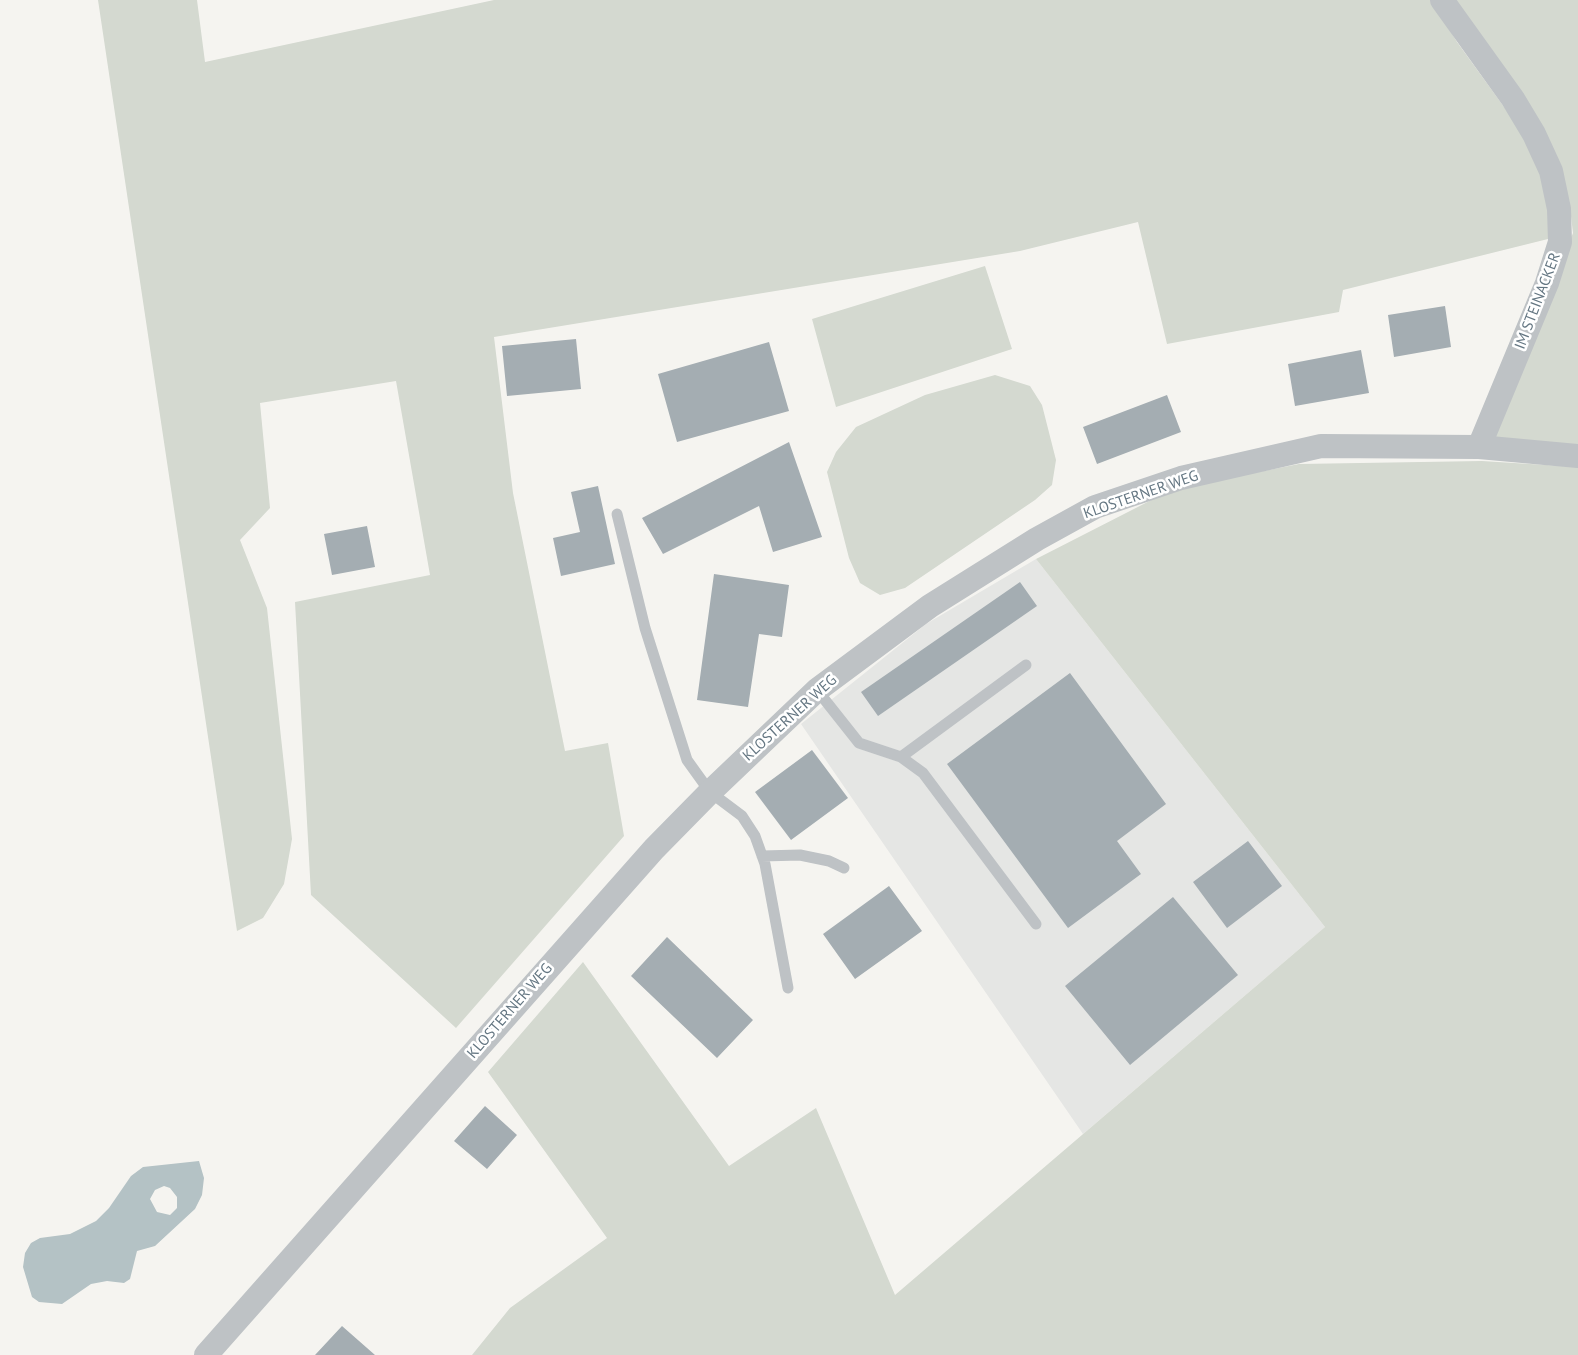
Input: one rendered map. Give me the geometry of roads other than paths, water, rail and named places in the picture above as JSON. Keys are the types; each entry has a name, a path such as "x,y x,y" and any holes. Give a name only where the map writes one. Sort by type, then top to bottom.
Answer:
{"street":[{"name":"IM STEINACKER","path":"1442,0 1513,99 1534,134 1551,171 1559,209 1560,242 1547,283 1479,447"},
{"name":"KLOSTERNER WEG","path":"206,1355 654,849 710,792 817,690 930,606 1037,539 1095,507 1181,478 1321,446 1479,447 1578,456"}],"lane":[{"path":"617,514 645,628 687,760 710,792 742,816 755,836 762,856 788,988"},
{"path":"901,757 1026,665"},
{"path":"817,690 859,743 901,757 923,773 1036,924"},
{"path":"762,856 800,855 829,861 844,868"}]}
